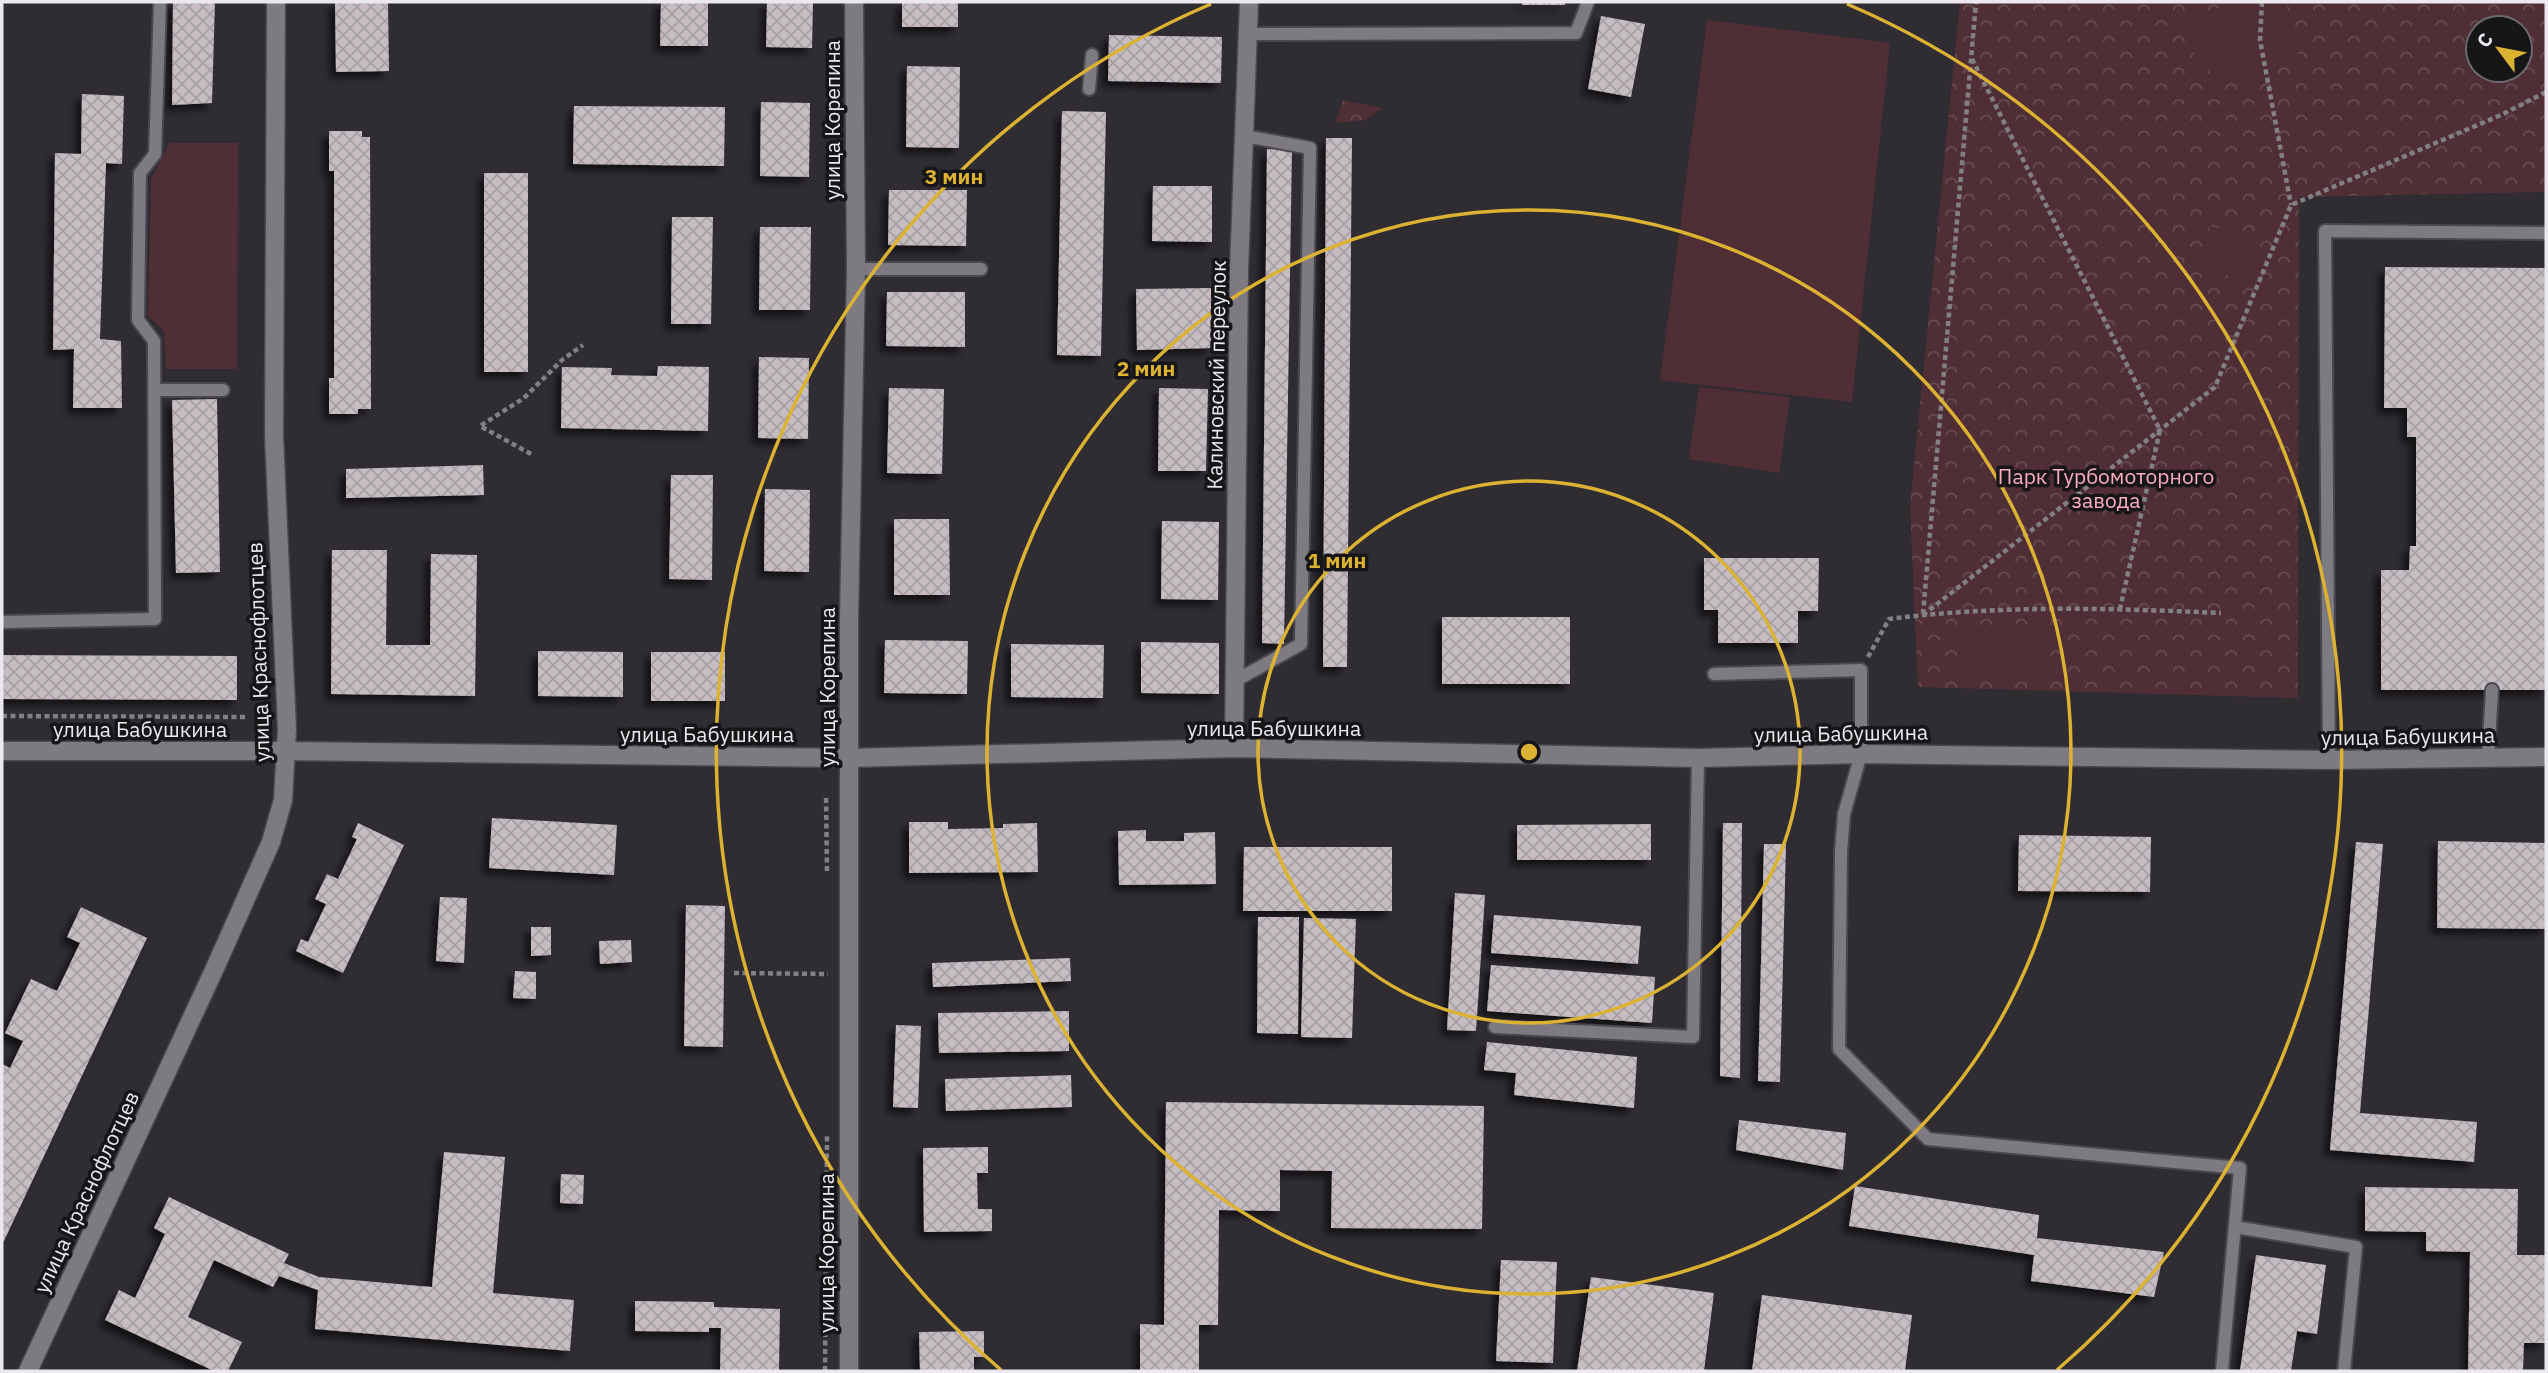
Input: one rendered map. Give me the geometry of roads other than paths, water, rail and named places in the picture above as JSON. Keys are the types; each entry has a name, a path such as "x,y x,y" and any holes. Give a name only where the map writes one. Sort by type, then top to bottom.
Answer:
{"street":[{"name":"улица Краснофлотцев","path":"28,1371 271,842 283,800 286,751 274,436 276,2"},
{"name":"улица Корепина","path":"849,1371 850,474 856,269 855,2"},
{"name":"Калиновский переулок","path":"1234,748 1239,270 1249,2"},
{"name":"улица Бабушкина","path":"2,751 286,751 849,758 1234,748 1698,758 1861,754 2329,760 2546,757"}],"lane":[{"path":"2,622 155,619 154,341 138,320 138,293 140,173 155,154 160,2"},
{"path":"1249,33 1576,33 1588,2"},
{"path":"1089,89 1092,55"},
{"path":"1235,681 1301,644 1302,631 1310,148 1245,136"},
{"path":"2329,760 2325,231 2546,233"},
{"path":"856,269 981,270"},
{"path":"154,390 223,390"},
{"path":"1714,674 1861,670 1861,754 1844,814 1841,851 1839,1049 1928,1139 2240,1168 2222,1371"},
{"path":"2488,758 2492,690"},
{"path":"1494,1027 1693,1037 1698,758"},
{"path":"2235,1227 2356,1247 2344,1371"}],"park label":[{"name":"Парк Турбомоторного завода","path":"2106,488"}]}
